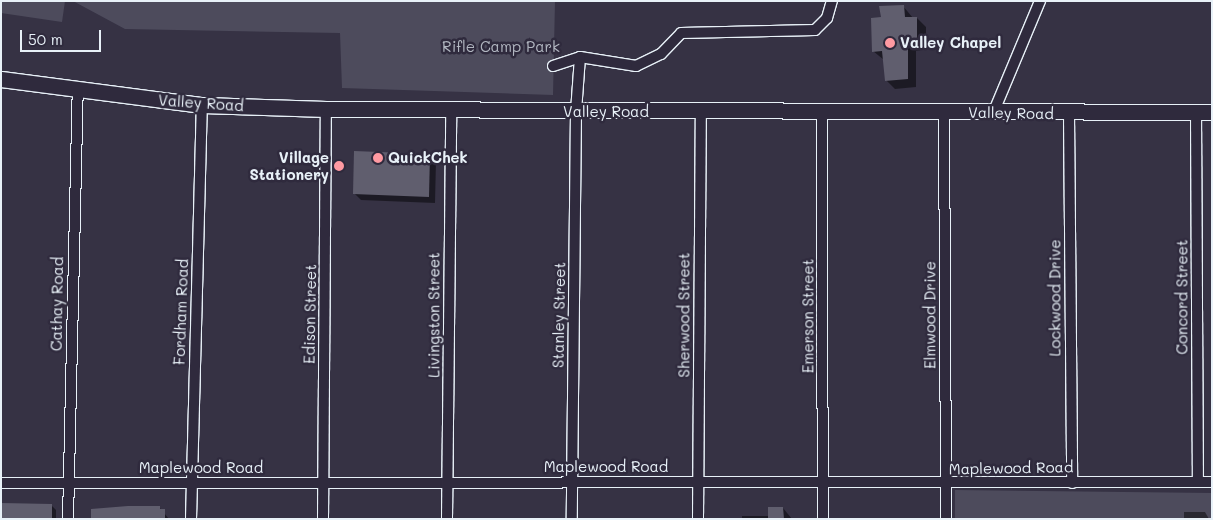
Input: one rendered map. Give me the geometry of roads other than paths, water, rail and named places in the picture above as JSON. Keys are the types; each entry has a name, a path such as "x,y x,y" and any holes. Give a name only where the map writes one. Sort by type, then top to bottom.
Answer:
{"main road":[{"name":"Valley Road","path":"1,79 202,105 326,109 822,113 994,111 1069,114 1212,112"}],"street":[{"path":"553,66 580,57 636,66 662,54 681,32 815,30 827,18 832,1"},
{"path":"994,111 1040,1"},
{"name":"Stanley Street","path":"572,519 576,111 580,57"},
{"name":"Cathay Road","path":"68,519 78,90"},
{"name":"Fordham Road","path":"191,519 202,105"},
{"name":"Edison Street","path":"323,519 326,109"},
{"name":"Livingston Street","path":"447,519 451,111"},
{"name":"Sherwood Street","path":"698,519 701,112"},
{"name":"Elmwood Drive","path":"944,112 946,519"},
{"name":"Emerson Street","path":"822,113 823,519"},
{"name":"Concord Street","path":"1196,113 1198,482"},
{"name":"Lockwood Drive","path":"1069,114 1072,483"},
{"name":"Maplewood Road","path":"1,483 824,482 947,484 1212,482"}],"place":[{"name":"Valley Chapel","path":"890,43"},
{"name":"QuickChek","path":"378,158"},
{"name":"Village Stationery","path":"339,166"}],"park label":[{"name":"Rifle Camp Park","path":"501,47"}]}
